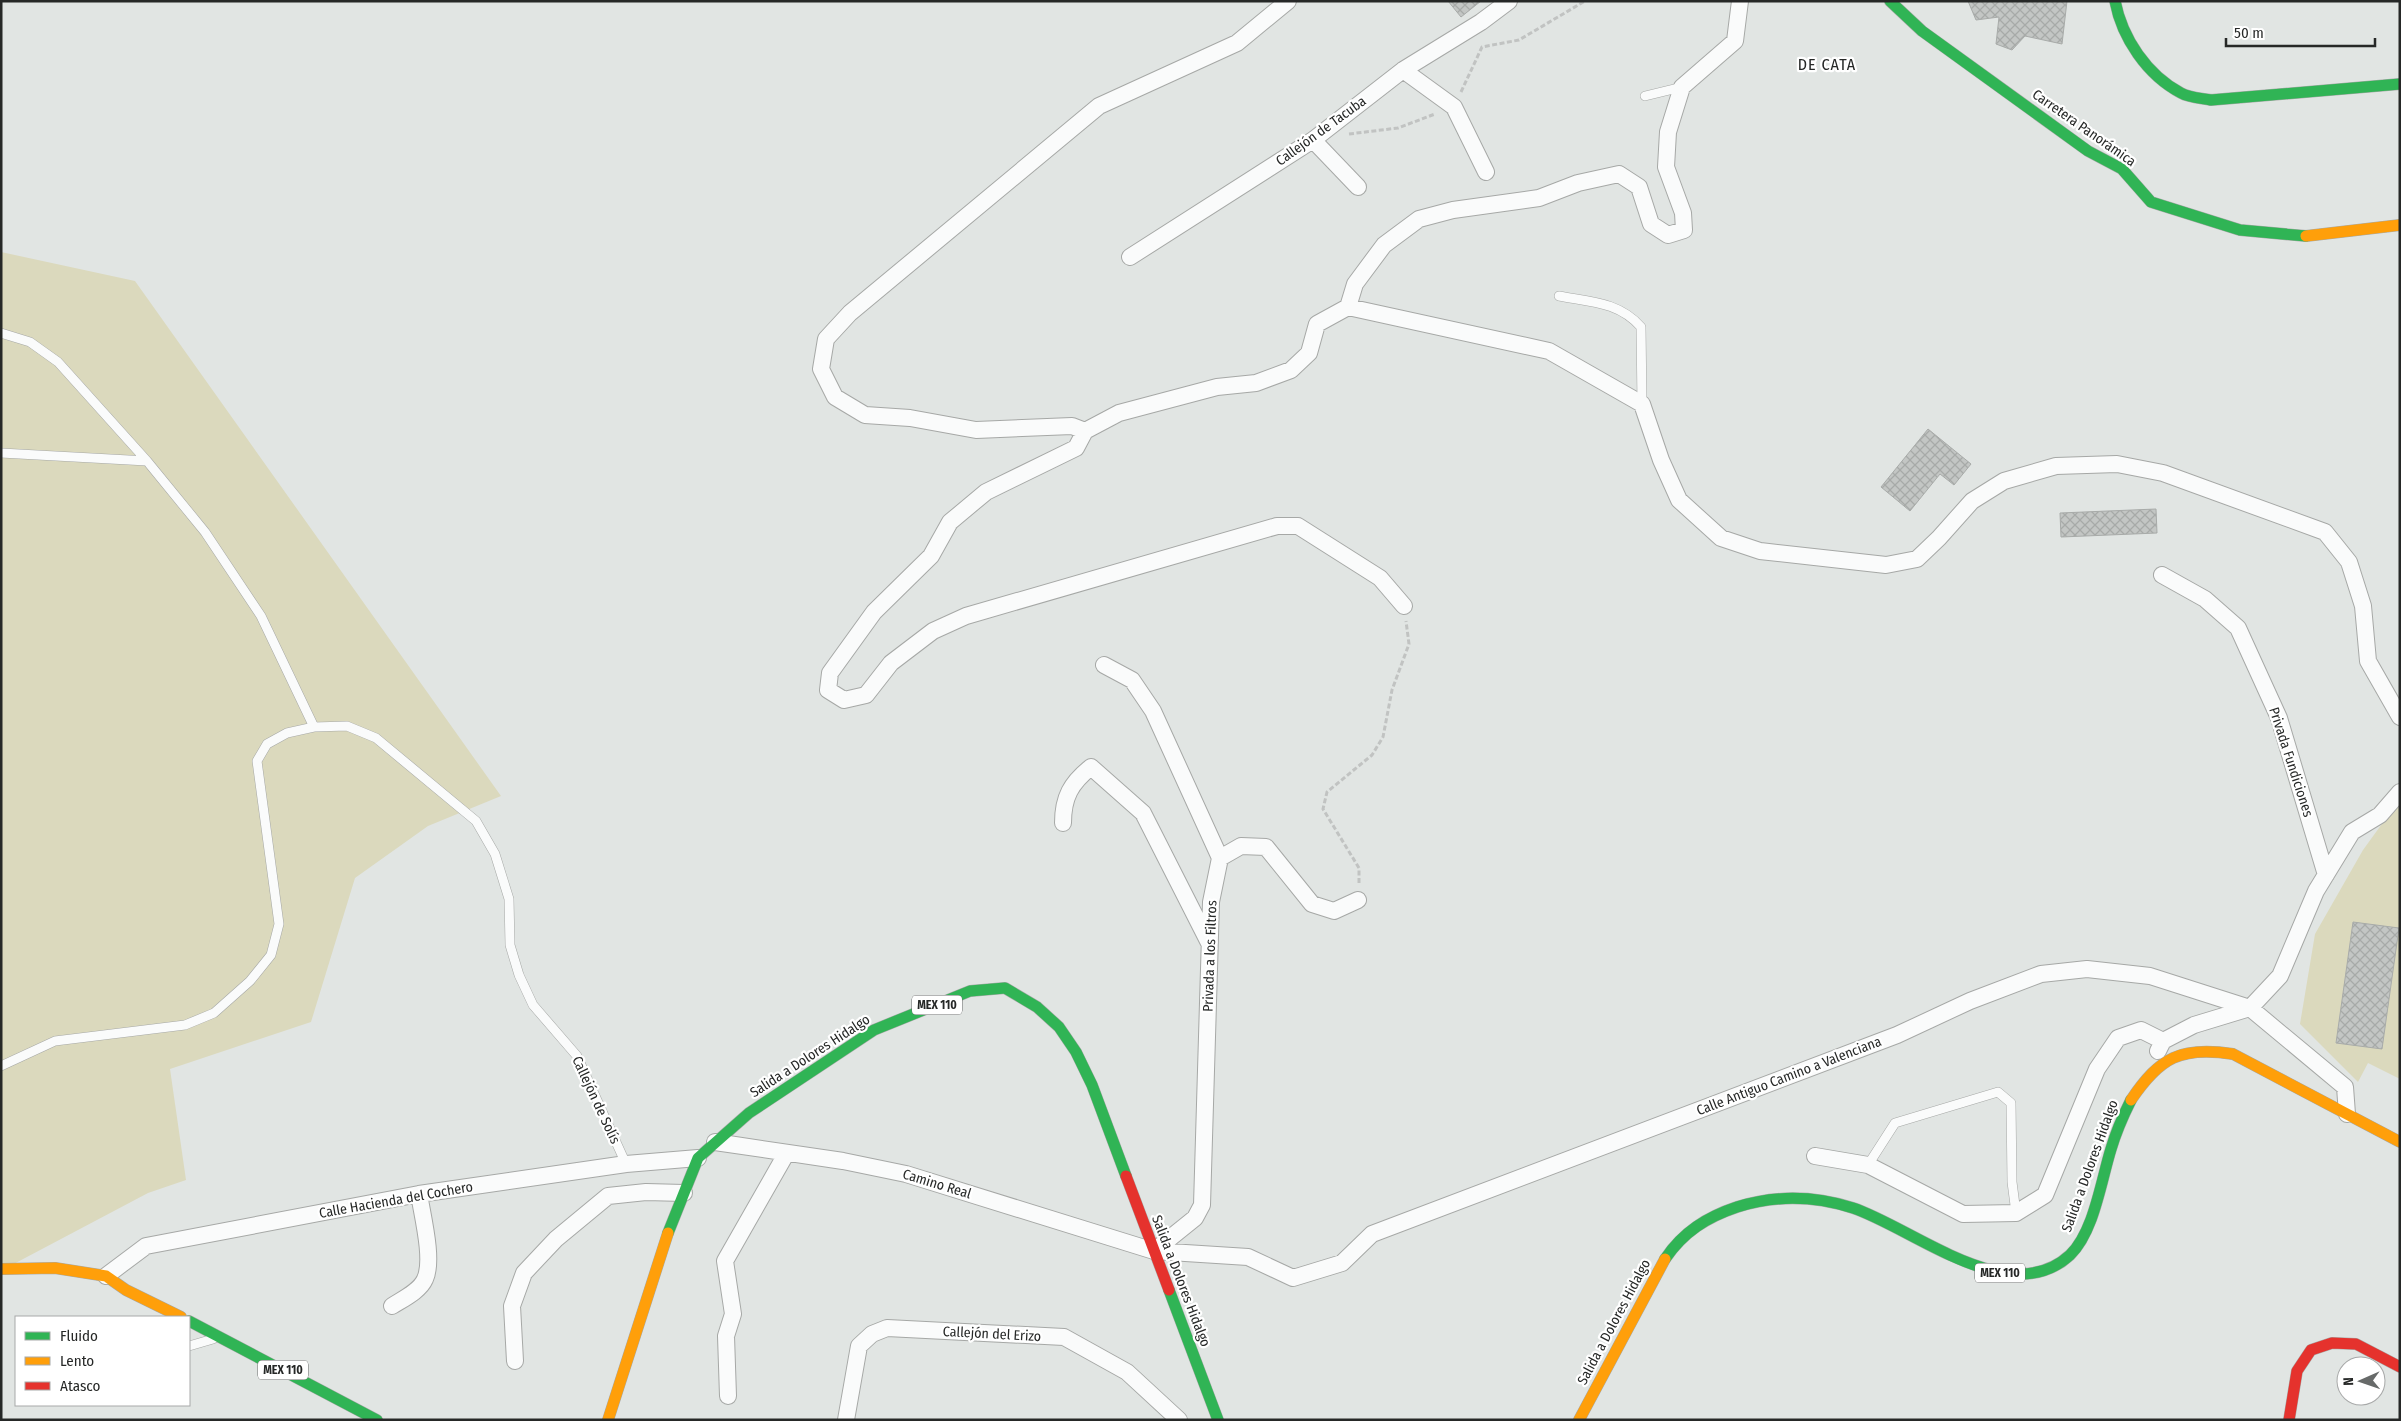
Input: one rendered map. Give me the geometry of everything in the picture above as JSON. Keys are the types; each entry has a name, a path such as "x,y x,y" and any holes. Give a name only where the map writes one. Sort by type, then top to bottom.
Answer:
{"main road":[{"name":"Carretera Panorámica","path":"1890,1 1930,37 2088,151 2122,170 2151,202 2240,230 2309,236 2400,225"},
{"path":"2115,1 2132,46 2156,76 2182,94 2211,100 2400,84"},
{"name":"Salida a Dolores Hidalgo","path":"608,1420 661,1251 698,1158 749,1113 874,1030 970,991 1005,988 1037,1007 1059,1027 1076,1052 1092,1085 1218,1420"},
{"name":"Salida a Dolores Hidalgo","path":"1580,1420 1657,1272 1684,1236 1715,1214 1752,1203 1791,1197 1828,1202 1867,1213 1974,1265 1998,1273 2021,1275 2048,1268 2072,1253 2085,1233 2115,1134 2131,1099 2152,1071 2176,1056 2205,1050 2234,1054 2400,1142"},
{"path":"1,1268 55,1268 106,1276 126,1290 179,1316"},
{"name":"MEX 110","path":"190,1322 377,1420"},
{"path":"2289,1420 2297,1371 2311,1350 2332,1343 2356,1344 2400,1367"}],"street":[{"path":"1085,431 1072,426 976,430 910,418 866,415 835,397 821,369 826,339 850,313 1099,106 1237,43 1288,1"},
{"name":"Callejón de Tacuba","path":"1130,257 1313,140 1403,70 1481,22 1509,1"},
{"path":"1348,307 1356,284 1384,245 1419,219 1453,210 1539,198 1578,183 1619,174 1639,187 1651,224 1668,235 1684,230 1683,213 1666,168 1668,132 1682,87 1734,41 1740,1"},
{"path":"1403,70 1454,108 1486,172"},
{"path":"1313,140 1358,187"},
{"path":"1404,606 1380,578 1298,526 1277,526 966,616 933,631 891,663 866,695 844,700 828,690 830,673 874,612 931,556 950,522 986,492 1076,448 1085,431 1119,412 1217,388 1256,383 1291,370 1309,353 1317,324 1348,307 1549,350 1642,404 1661,460 1679,500 1721,538 1760,551 1886,565 1917,559 1939,538 1972,501 2004,480 2056,466 2109,464 2162,474 2325,532 2349,562 2363,606 2368,661 2400,717"},
{"name":"Privada Fundiciones","path":"2162,575 2205,599 2238,628 2279,718 2326,876"},
{"path":"1104,665 1132,680 1153,711 1220,858 1241,846 1266,847 1312,904 1334,911 1358,900"},
{"path":"1063,822 1063,804 1076,779 1091,767 1143,813 1210,945"},
{"path":"2146,1078 2162,1041 2194,1025 2250,1008 2280,976 2316,891 2352,832 2380,815 2400,792"},
{"name":"Privada a los Filtros","path":"1154,1252 1196,1218 1202,1205 1211,902 1220,858"},
{"name":"Calle Antiguo Camino a Valenciana","path":"1154,1252 1248,1257 1293,1278 1342,1262 1372,1234 1897,1035 1970,1001 2041,974 2087,970 2150,976 2250,1008"},
{"path":"2250,1008 2345,1087 2346,1114"},
{"path":"1815,1156 1868,1165 1962,1214 2016,1213 2045,1195 2097,1069 2118,1038 2141,1030 2162,1041"},
{"name":"Camino Real","path":"715,1142 843,1161 906,1174 1154,1252"},
{"path":"728,1396 726,1336 733,1314 725,1261 786,1154"},
{"name":"Calle Hacienda del Cochero","path":"106,1276 146,1246 419,1194 626,1164 698,1158"},
{"path":"515,1361 512,1306 524,1273 556,1239 608,1196 646,1192 684,1193"},
{"path":"392,1306 407,1297 425,1279 428,1259 419,1194"},
{"name":"Callejón del Erizo","path":"846,1420 859,1346 872,1334 887,1328 1064,1338 1127,1372 1179,1420"}],"lane":[{"path":"1645,96 1682,87"},
{"path":"1559,296 1607,305 1630,314 1641,327 1642,404"},
{"path":"1,333 30,342 58,362 147,461 205,532 261,616 314,728 287,733 267,744 257,761 279,924 271,955 250,981 214,1013 185,1025 55,1041 1,1066"},
{"path":"1,453 147,461"},
{"name":"Callejón de Solís","path":"314,728 347,726 376,738 476,821 495,854 509,899 510,945 519,975 533,1005 577,1056 626,1164"},
{"path":"1868,1165 1895,1123 1998,1092 2011,1102 2012,1182 2016,1213"},
{"path":"190,1346 221,1337"}],"path":[{"path":"1344,135 1398,128 1454,108 1482,47 1519,40 1585,1"},
{"path":"1358,900 1359,868 1323,809 1328,792 1372,755 1383,738 1392,690 1408,644 1404,606"}],"shaded area":[{"path":"1,252 135,281 501,796 428,826 355,878 311,1022 170,1069 186,1180 148,1193 8,1267 1,1268"},
{"path":"2400,799 2400,1079 2368,1063 2358,1082 2300,1024 2315,934 2363,850"}],"building":[{"path":"1448,1 1481,1 1461,17"},
{"path":"1968,1 2067,1 2062,44 2025,36 2012,50 1996,44 1999,17 1976,20"},
{"path":"1928,429 1971,464 1954,485 1940,474 1910,511 1881,487"},
{"path":"2156,509 2157,533 2061,537 2060,513"},
{"path":"2353,922 2399,928 2382,1049 2336,1043"}],"traffic: fast":[{"path":"1890,1 1922,31 2088,151 2122,169 2151,202 2240,230 2306,236"},
{"path":"2115,1 2123,28 2130,42 2147,66 2169,85 2188,96 2211,100 2400,84"},
{"path":"668,1233 698,1158 749,1113 874,1030 970,991 1005,988 1037,1007 1059,1027 1076,1052 1092,1085 1126,1176"},
{"path":"1665,1259 1688,1233 1716,1216 1751,1203 1795,1198 1824,1201 1853,1208 1962,1260 1991,1270 2019,1274 2046,1270 2070,1255 2085,1233 2096,1205 2115,1136 2131,1100"},
{"path":"1169,1290 1218,1420"},
{"path":"190,1322 377,1420"}],"traffic: slow":[{"path":"2306,236 2400,225"},
{"path":"2131,1100 2152,1074 2162,1064 2173,1058 2199,1052 2233,1054 2400,1142"},
{"path":"608,1420 668,1233"},
{"path":"1579,1420 1665,1259"},
{"path":"1,1269 55,1268 106,1276 126,1290 179,1316"}],"traffic: jam":[{"path":"1126,1176 1169,1290"},
{"path":"2289,1420 2297,1371 2311,1350 2332,1343 2356,1344 2400,1367"}],"district":[{"name":"DE CATA","path":"1827,64"}]}
